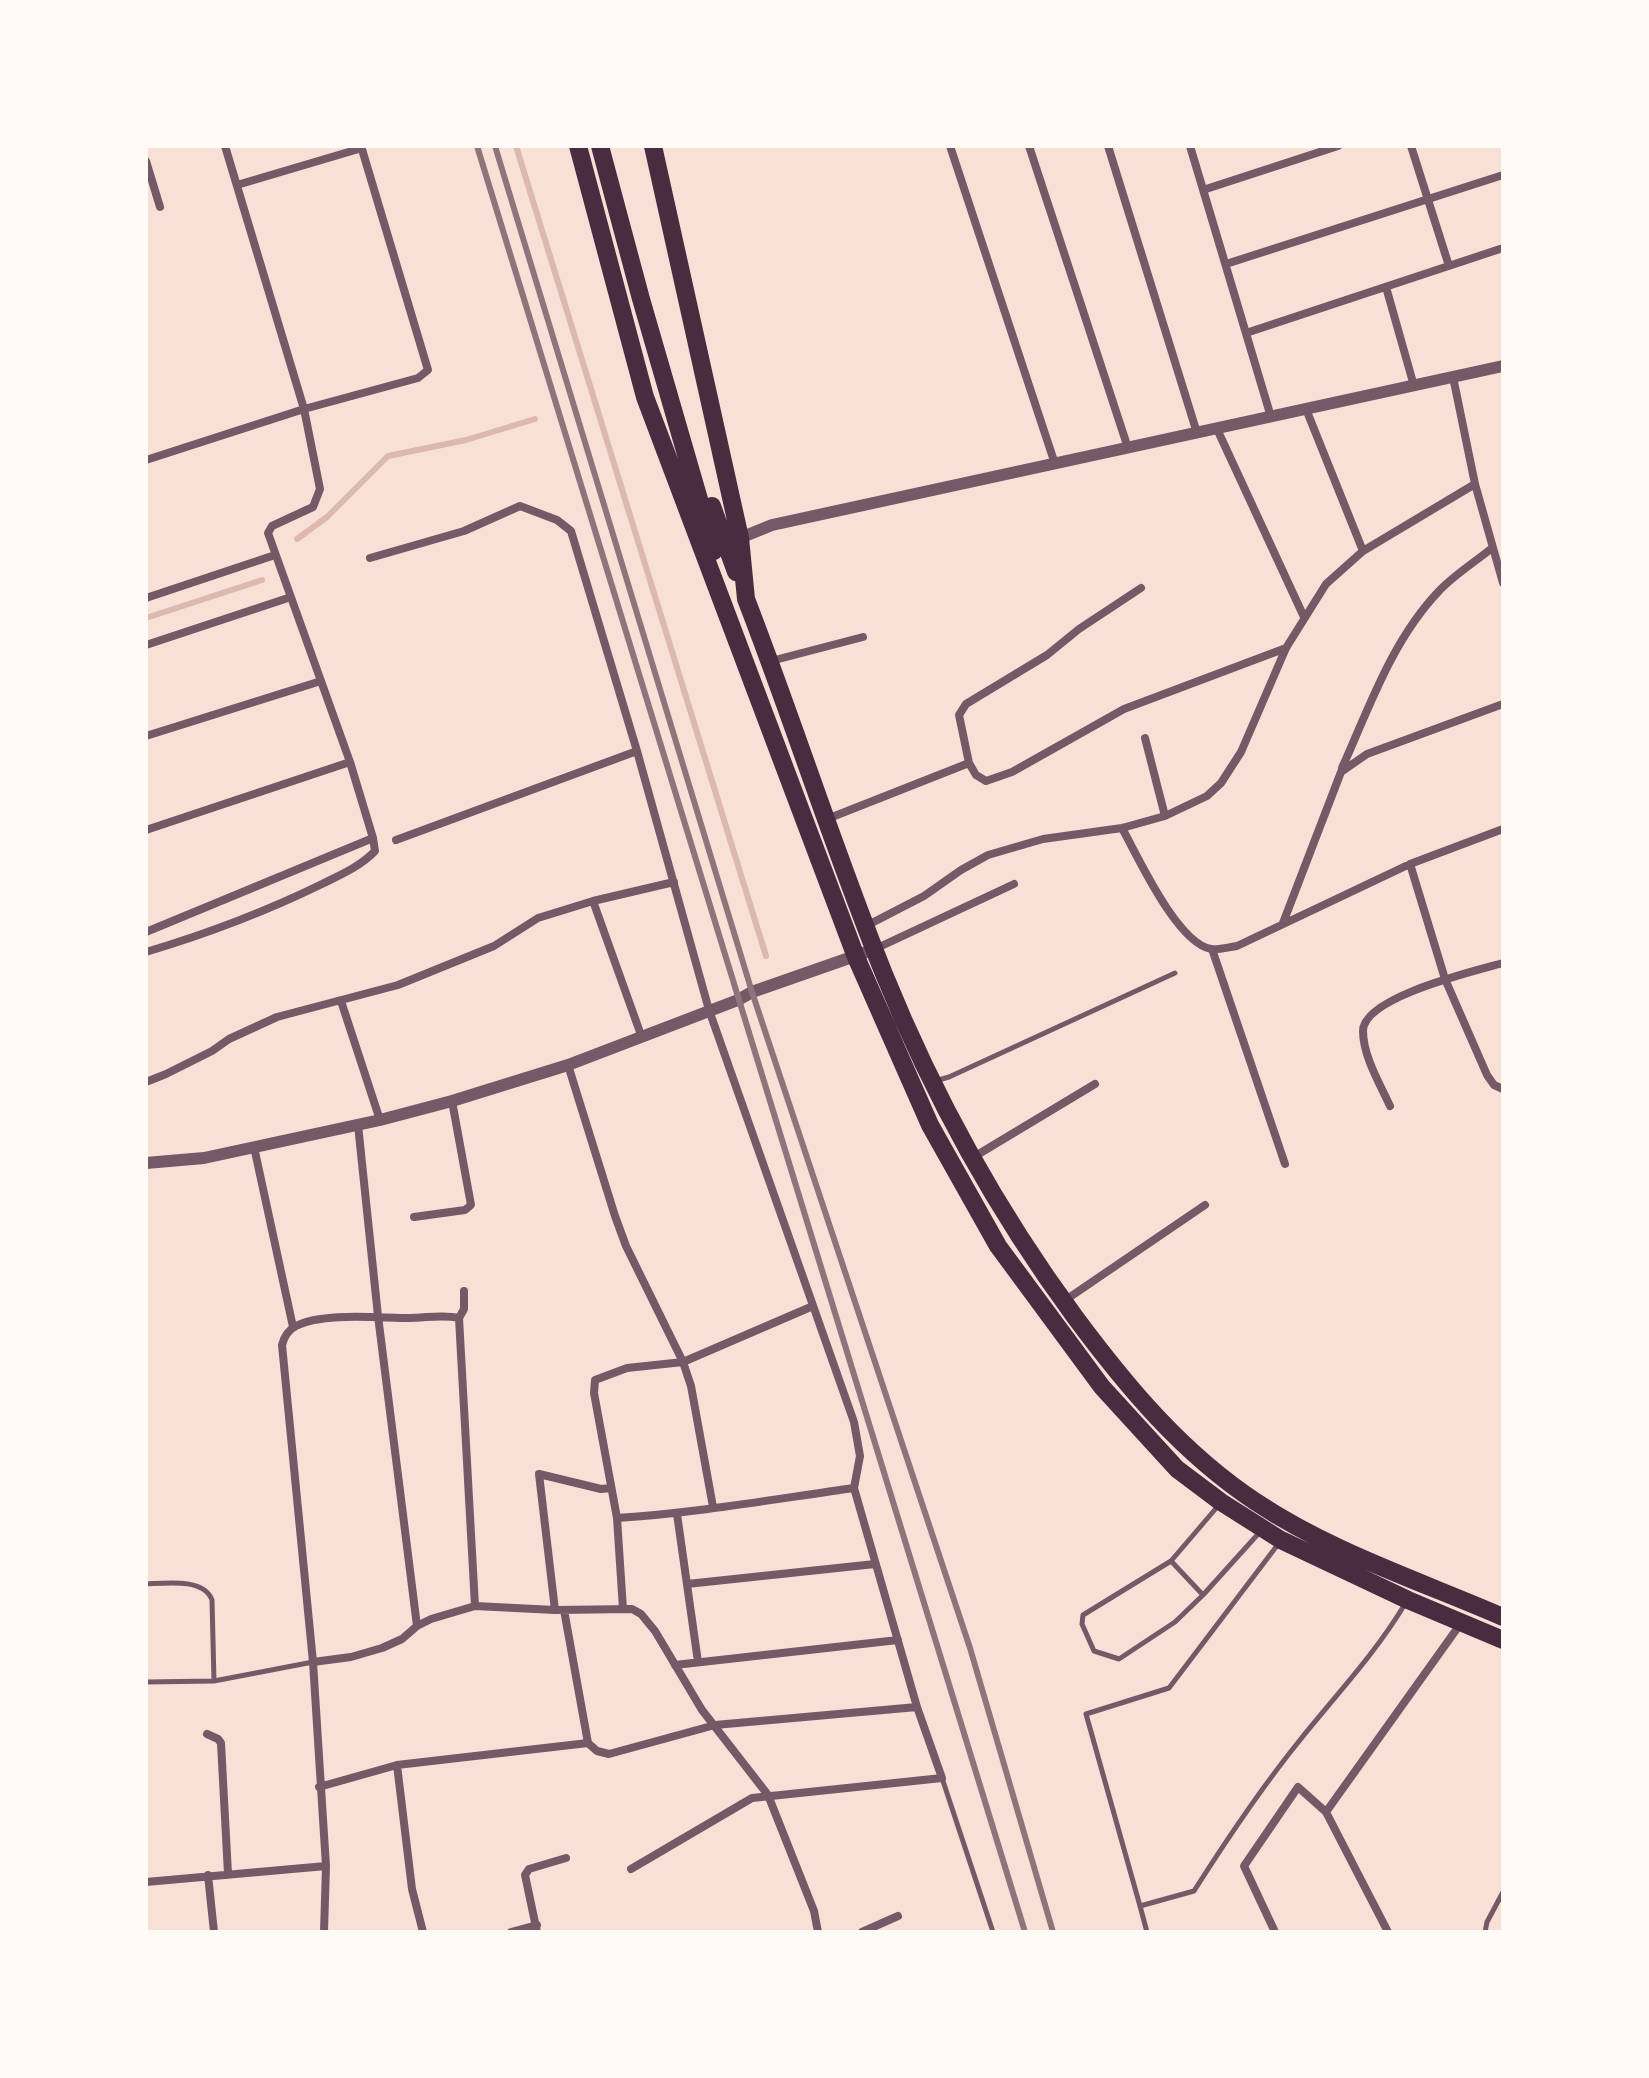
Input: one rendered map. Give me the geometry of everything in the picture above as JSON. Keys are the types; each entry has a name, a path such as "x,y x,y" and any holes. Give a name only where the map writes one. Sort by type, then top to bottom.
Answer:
{"highway":[{"path":"578,146 645,397 856,957 930,1125 998,1246 1102,1387 1177,1469 1221,1502 1281,1540 1408,1600 1503,1640"},
{"path":"600,146 752,684"},
{"path":"608,146 642,288 670,383 746,599 875,949 971,1158 1063,1301 1109,1364 1155,1418 1211,1469 1292,1524 1350,1553 1503,1617"},
{"path":"653,146 748,534 746,599"},
{"path":"1281,1540 1292,1524"}],"street":[{"path":"146,952 203,935 291,899 366,861 375,851 350,762 268,533 269,529 313,507 320,489 304,409 225,146"},
{"path":"950,146 1055,464"},
{"path":"1029,146 1128,448"},
{"path":"1108,146 1197,433"},
{"path":"1190,146 1271,417"},
{"path":"1203,190 1338,146"},
{"path":"1411,146 1449,266"},
{"path":"146,460 304,409 418,378 428,370 362,147 237,185"},
{"path":"146,161 160,207"},
{"path":"1226,264 1503,175"},
{"path":"1246,333 1503,248"},
{"path":"1386,287 1414,386"},
{"path":"748,534 772,525 1306,409 1414,386 1454,382 1503,366"},
{"path":"1454,382 1475,484 1503,583"},
{"path":"1306,409 1363,551"},
{"path":"1217,429 1304,617"},
{"path":"866,926 924,896 988,855 1043,839 1122,828 1165,816 1207,796 1221,783 1241,752 1286,648 1326,584 1363,551 1475,484"},
{"path":"370,558 464,531 520,506 557,520 571,531 637,751 709,1010 854,1422 860,1456 854,1488 917,1707 942,1778 752,1798 631,1869"},
{"path":"1283,924 1341,772 1384,674 1413,624 1440,590 1492,548"},
{"path":"146,598 275,555"},
{"path":"1141,588 1079,629 1047,655 966,704 959,715 969,763 976,775 986,781 1004,775 1124,709 1286,648"},
{"path":"146,645 291,597"},
{"path":"770,662 863,637"},
{"path":"146,736 321,681"},
{"path":"1341,772 1367,754 1503,704"},
{"path":"1145,738 1165,816"},
{"path":"396,840 637,751"},
{"path":"146,830 350,762"},
{"path":"827,819 969,763"},
{"path":"1122,828 1159,898 1193,940 1212,949 1237,946 1410,864 1503,829"},
{"path":"146,932 373,838"},
{"path":"1410,864 1445,979 1487,1075 1494,1085 1503,1089"},
{"path":"146,1082 277,1017 398,985 458,958 494,946 538,918 674,882"},
{"path":"146,1163 204,1158 380,1120 568,1065 752,992 856,957 1014,884"},
{"path":"593,901 641,1035"},
{"path":"1212,949 1285,1164"},
{"path":"1390,1106 1365,1047 1362,1027 1370,1014 1389,1002 1445,979 1503,963"},
{"path":"341,1001 380,1120"},
{"path":"568,1065 620,1231 683,1362 691,1386 713,1507"},
{"path":"971,1158 1095,1084"},
{"path":"414,1217 465,1210 471,1205 452,1101"},
{"path":"358,1125 378,1316 417,1626"},
{"path":"254,1147 293,1327"},
{"path":"1063,1301 1205,1205"},
{"path":"464,1291 464,1309 459,1318 475,1606"},
{"path":"623,1609 617,1518 594,1393 595,1380 627,1368 683,1362 813,1306"},
{"path":"324,1932 326,1866 313,1662 282,1345 293,1327 311,1321 378,1316 459,1318"},
{"path":"611,1488 601,1489 539,1474 559,1610 588,1743 597,1751 609,1754 715,1725 917,1707"},
{"path":"617,1518 677,1514 854,1488"},
{"path":"677,1514 698,1662"},
{"path":"687,1584 875,1564"},
{"path":"313,1662 351,1657 382,1648 402,1639 417,1626 475,1606 632,1609 641,1614 695,1700 768,1795 809,1897 818,1932"},
{"path":"1326,1812 1462,1623"},
{"path":"675,1665 898,1640"},
{"path":"207,1734 221,1743 228,1874"},
{"path":"319,1787 397,1765 588,1743"},
{"path":"397,1765 412,1889 423,1932"},
{"path":"1275,1932 1244,1866 1298,1787 1326,1812 1388,1932"},
{"path":"511,1932 537,1929 525,1875 529,1869 566,1858"},
{"path":"146,1882 326,1866"},
{"path":"208,1875 214,1932"},
{"path":"862,1932 898,1916"}],"lane":[{"path":"933,1081 949,1077 1175,973"},
{"path":"1221,1502 1171,1561 1083,1615 1082,1624 1094,1651 1119,1659 1175,1622 1263,1529"},
{"path":"1147,1932 1086,1714 1169,1688 1281,1540"},
{"path":"1171,1561 1203,1595"},
{"path":"146,1584 188,1585 205,1588 209,1592 212,1600 214,1681"},
{"path":"1140,1906 1194,1891 1234,1828 1298,1742 1362,1667 1408,1600"},
{"path":"146,1682 214,1681 313,1662"},
{"path":"942,1778 993,1932"},
{"path":"1485,1932 1503,1892"}],"waterway":[{"path":"516,146 766,956"},
{"path":"297,539 327,517 388,456 466,440 535,419"},
{"path":"146,618 262,580"}],"railway":[{"path":"477,146 1025,1932"},
{"path":"495,146 752,992 970,1648 1053,1932"}]}
